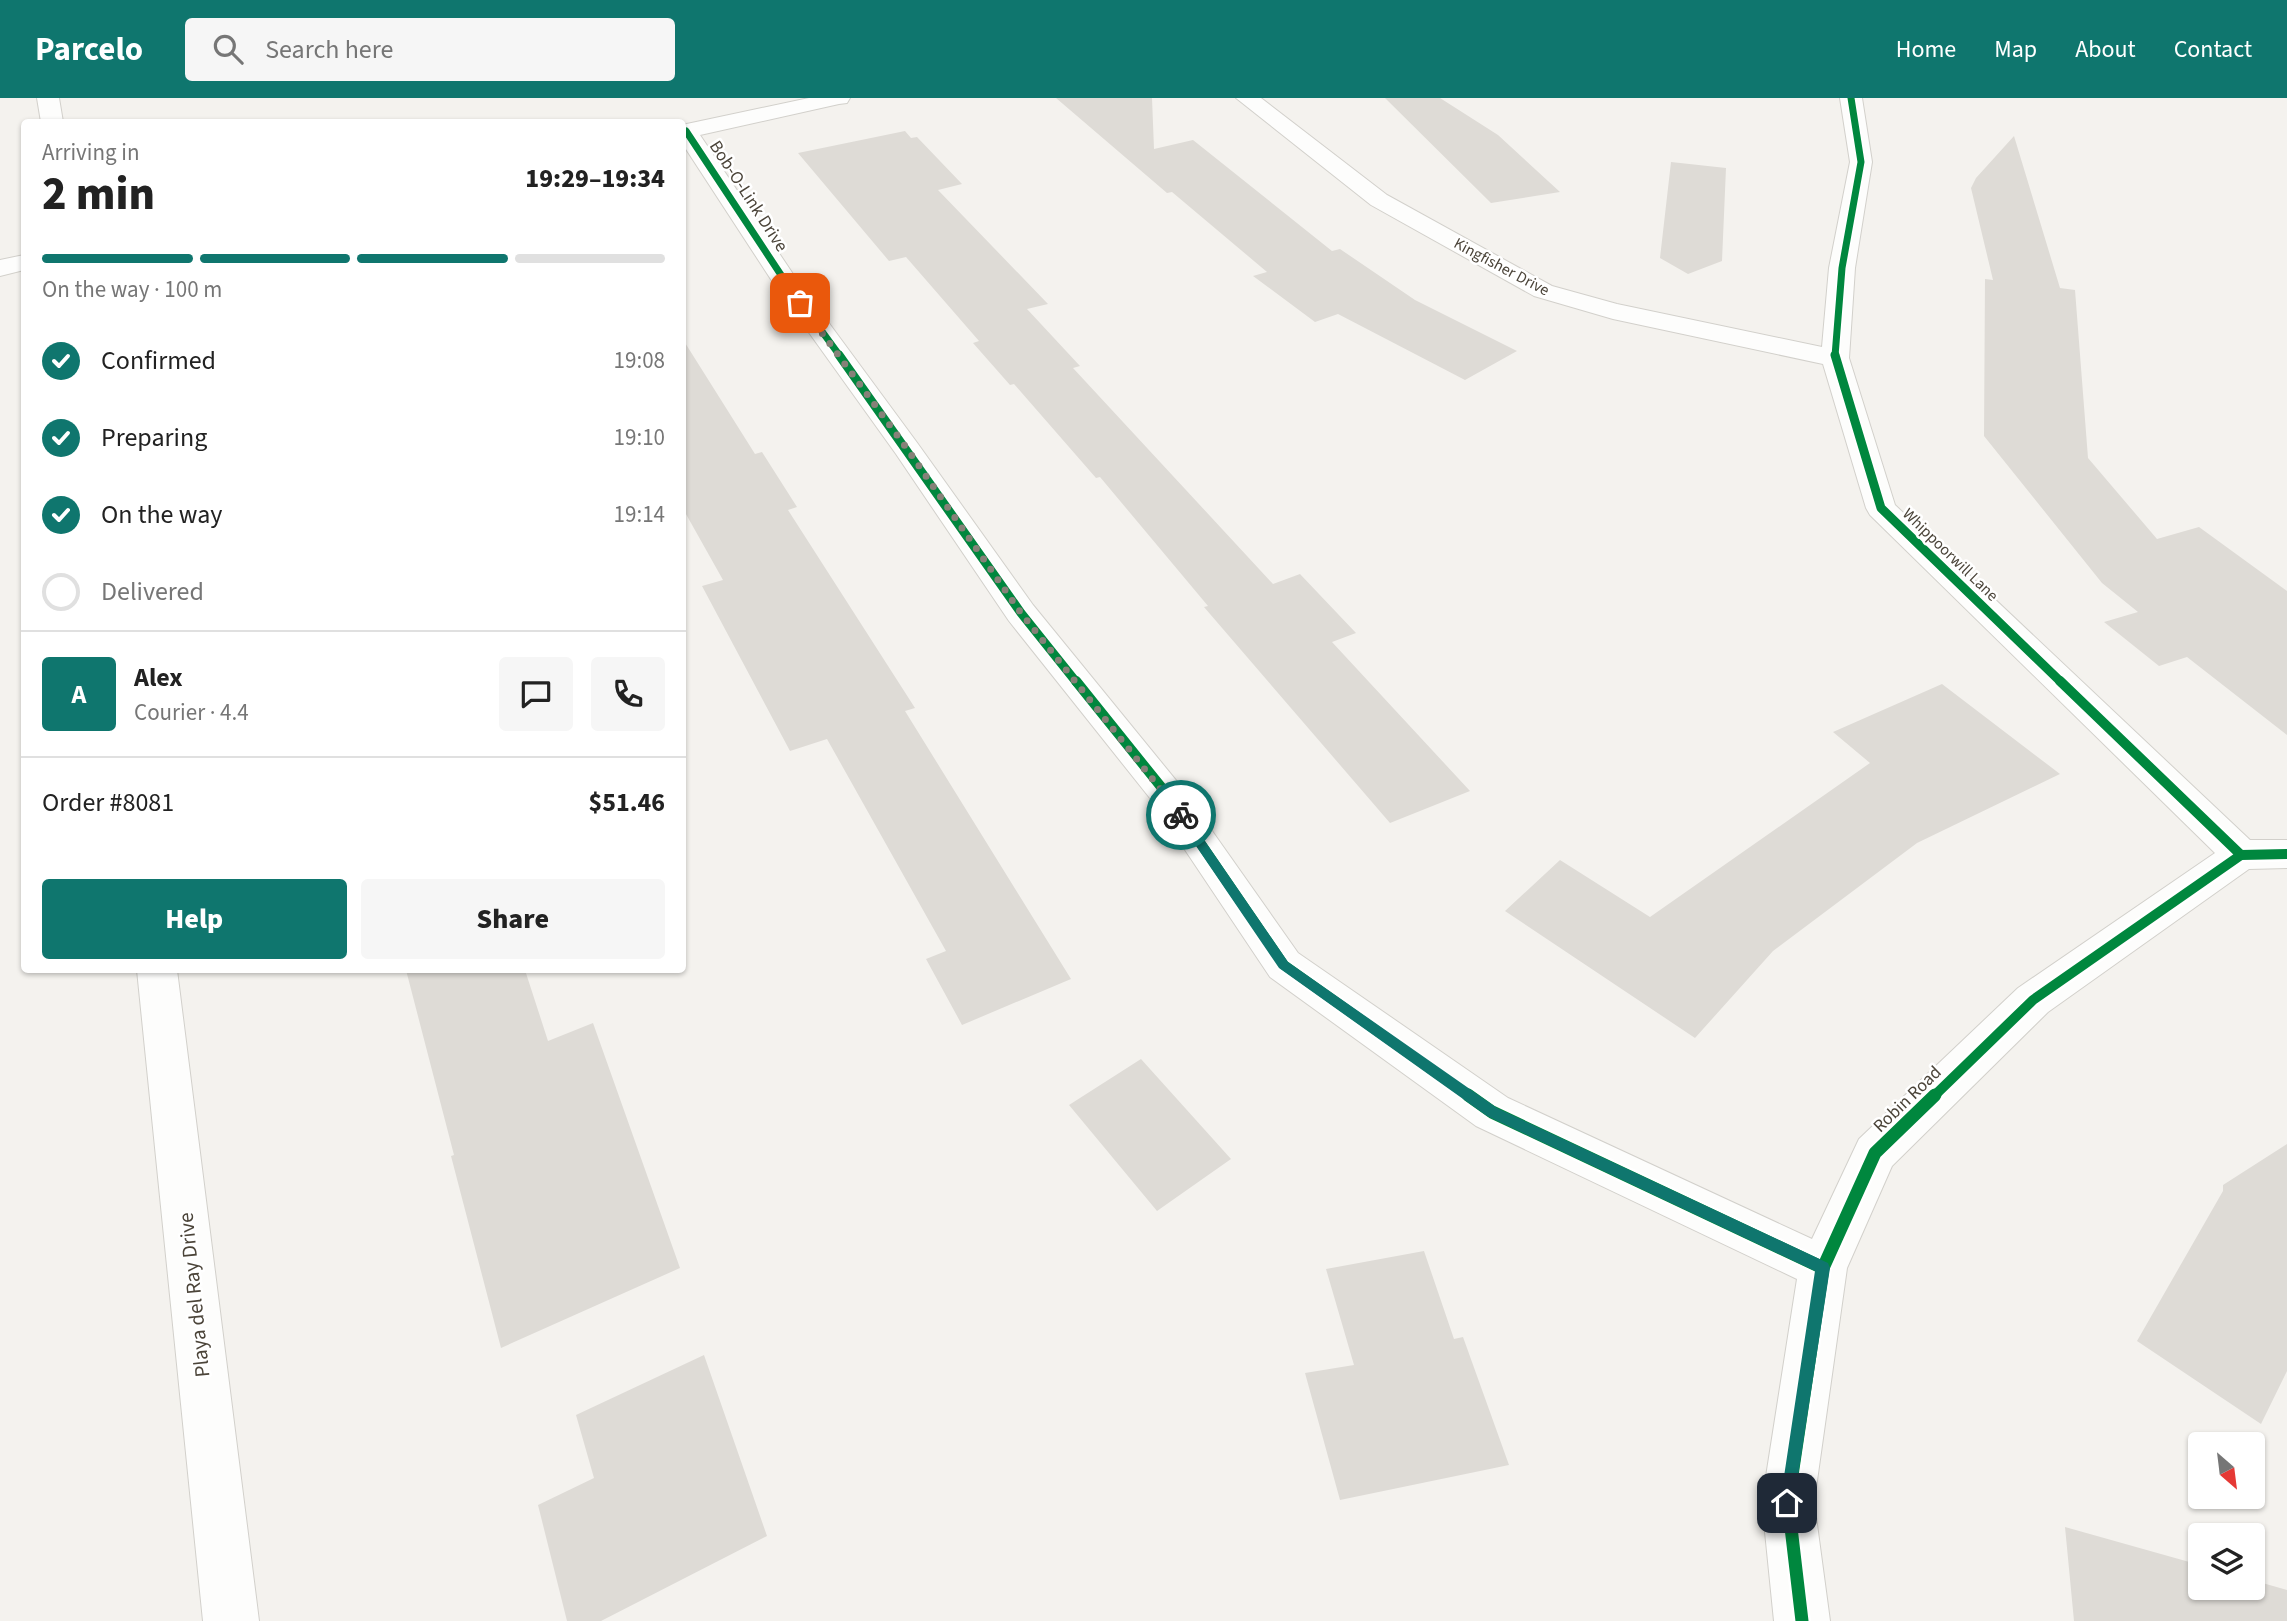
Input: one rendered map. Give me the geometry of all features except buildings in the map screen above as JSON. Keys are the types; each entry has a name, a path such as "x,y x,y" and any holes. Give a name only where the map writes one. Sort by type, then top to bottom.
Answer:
{"street":[{"path":"48,98 52,119"},
{"path":"686,132 839,98"},
{"name":"Kingfisher Drive","path":"1247,98 1379,200 1543,291 1613,311 1835,358"},
{"name":"Whippoorwill Lane","path":"1851,98 1861,162 1842,268 1835,358 1881,508 2241,855"},
{"name":"Bob-O-Link Drive","path":"686,135 785,281 908,450 1021,613 1166,793 1284,965 1492,1112 1823,1268"},
{"path":"0,268 21,264"},
{"path":"2241,855 2287,854"},
{"name":"Robin Road","path":"1802,1621 1787,1503 1823,1268 1875,1153 2033,1000 2241,855"},
{"name":"Playa del Ray Drive","path":"157,973 231,1621"}],"cycle path":[{"path":"1851,98 1861,162 1842,268 1835,358 1881,508 2241,855"},
{"path":"686,131 785,281 908,450 1021,613 1166,793 1284,965 1492,1112 1823,1268"},
{"path":"1802,1621 1788,1502 1823,1268 1875,1153 2033,1000 2241,855 2287,854"}],"way so far":[{"path":"800,303 908,450 1021,613 1181,815"}],"route":[{"path":"1181,815 1284,965 1492,1112 1823,1268 1787,1503"}]}
